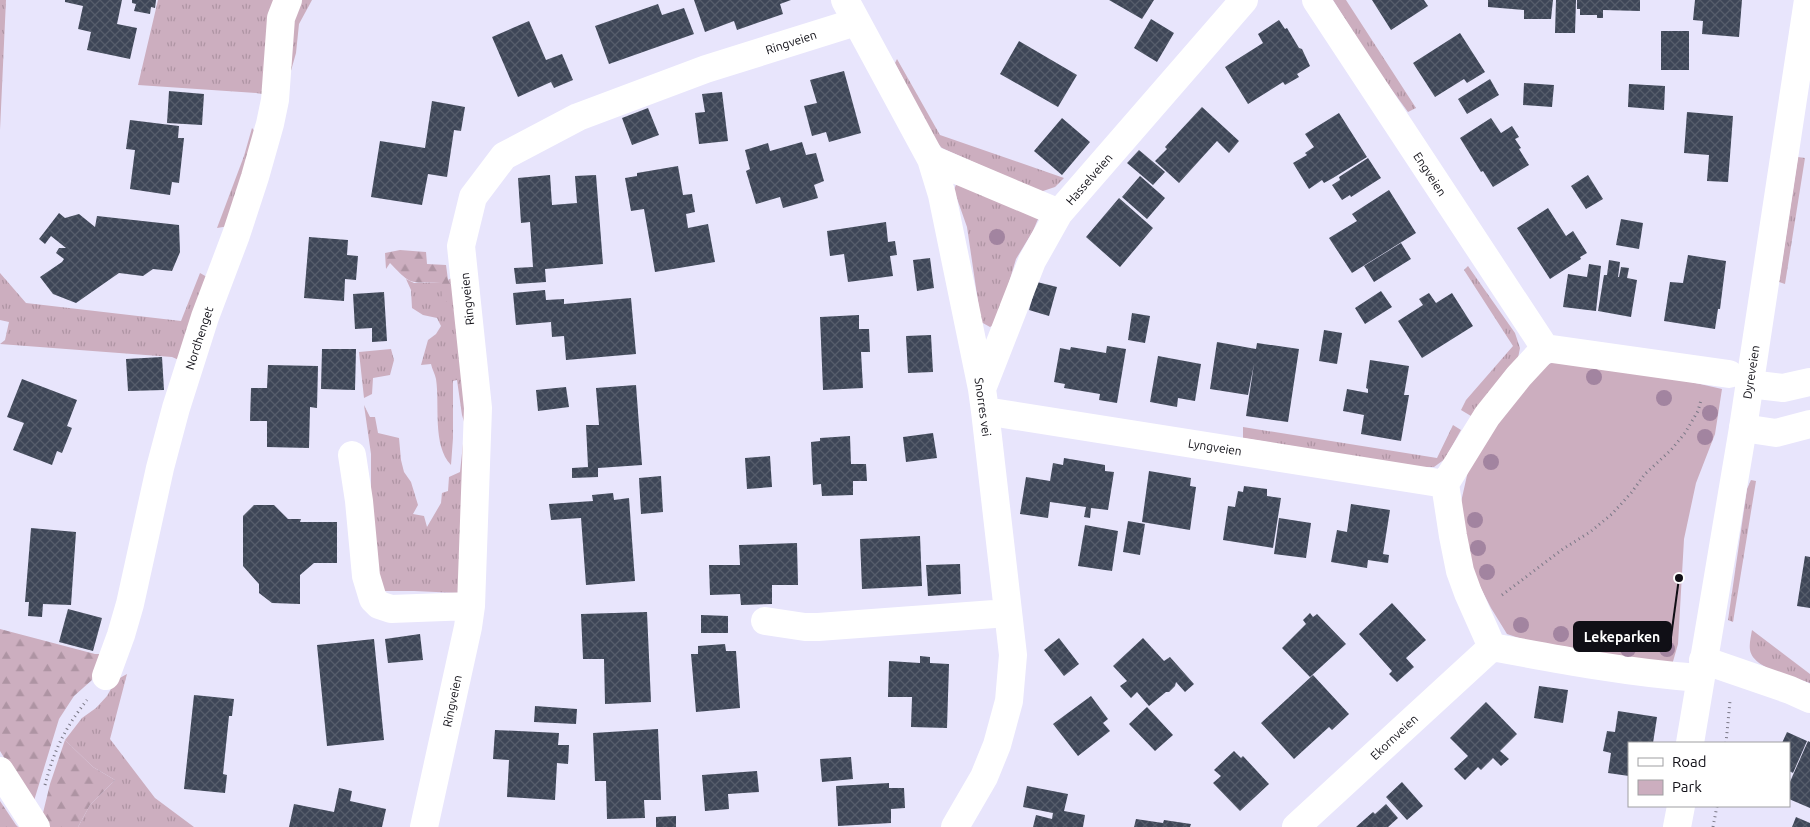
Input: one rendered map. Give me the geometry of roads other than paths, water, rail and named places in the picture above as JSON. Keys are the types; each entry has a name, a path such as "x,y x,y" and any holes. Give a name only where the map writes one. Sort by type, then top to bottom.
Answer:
{"street":[{"name":"Nordhenget","path":"106,676 130,604 160,468 176,408 205,317 239,226 270,124 275,100 281,18 288,0"},
{"name":"Hasselveien","path":"983,400 1032,261 1059,213 1244,0"},
{"name":"Engveien","path":"1316,0 1544,348"},
{"name":"Dyreveien","path":"1690,742 1743,428 1729,377 1808,0"},
{"name":"Snorres vei","path":"851,11 931,159 942,195 983,400 1012,655 1009,701 997,745 984,777 955,827"},
{"name":"Ringveien","path":"424,827 468,628 471,606 478,408 461,246 473,197 504,156 578,117 706,69 851,11"},
{"path":"931,159 1059,213"},
{"path":"1810,382 1783,388 1729,377 1544,348 1487,416 1445,484 1460,571 1492,647 1660,674 1702,669 1790,690 1810,699"},
{"name":"Lyngveien","path":"983,400 1445,484"},
{"path":"1743,428 1776,433 1810,424"},
{"path":"352,454 359,501 366,576 373,599 379,605 391,608 471,606"},
{"path":"765,621 805,627 1008,613"},
{"name":"Ekornveien","path":"1296,827 1492,647"},
{"path":"0,771 36,826"},
{"path":"1677,827 1681,807"}],"place":[{"name":"Lekeparken","path":"1679,578"}]}
